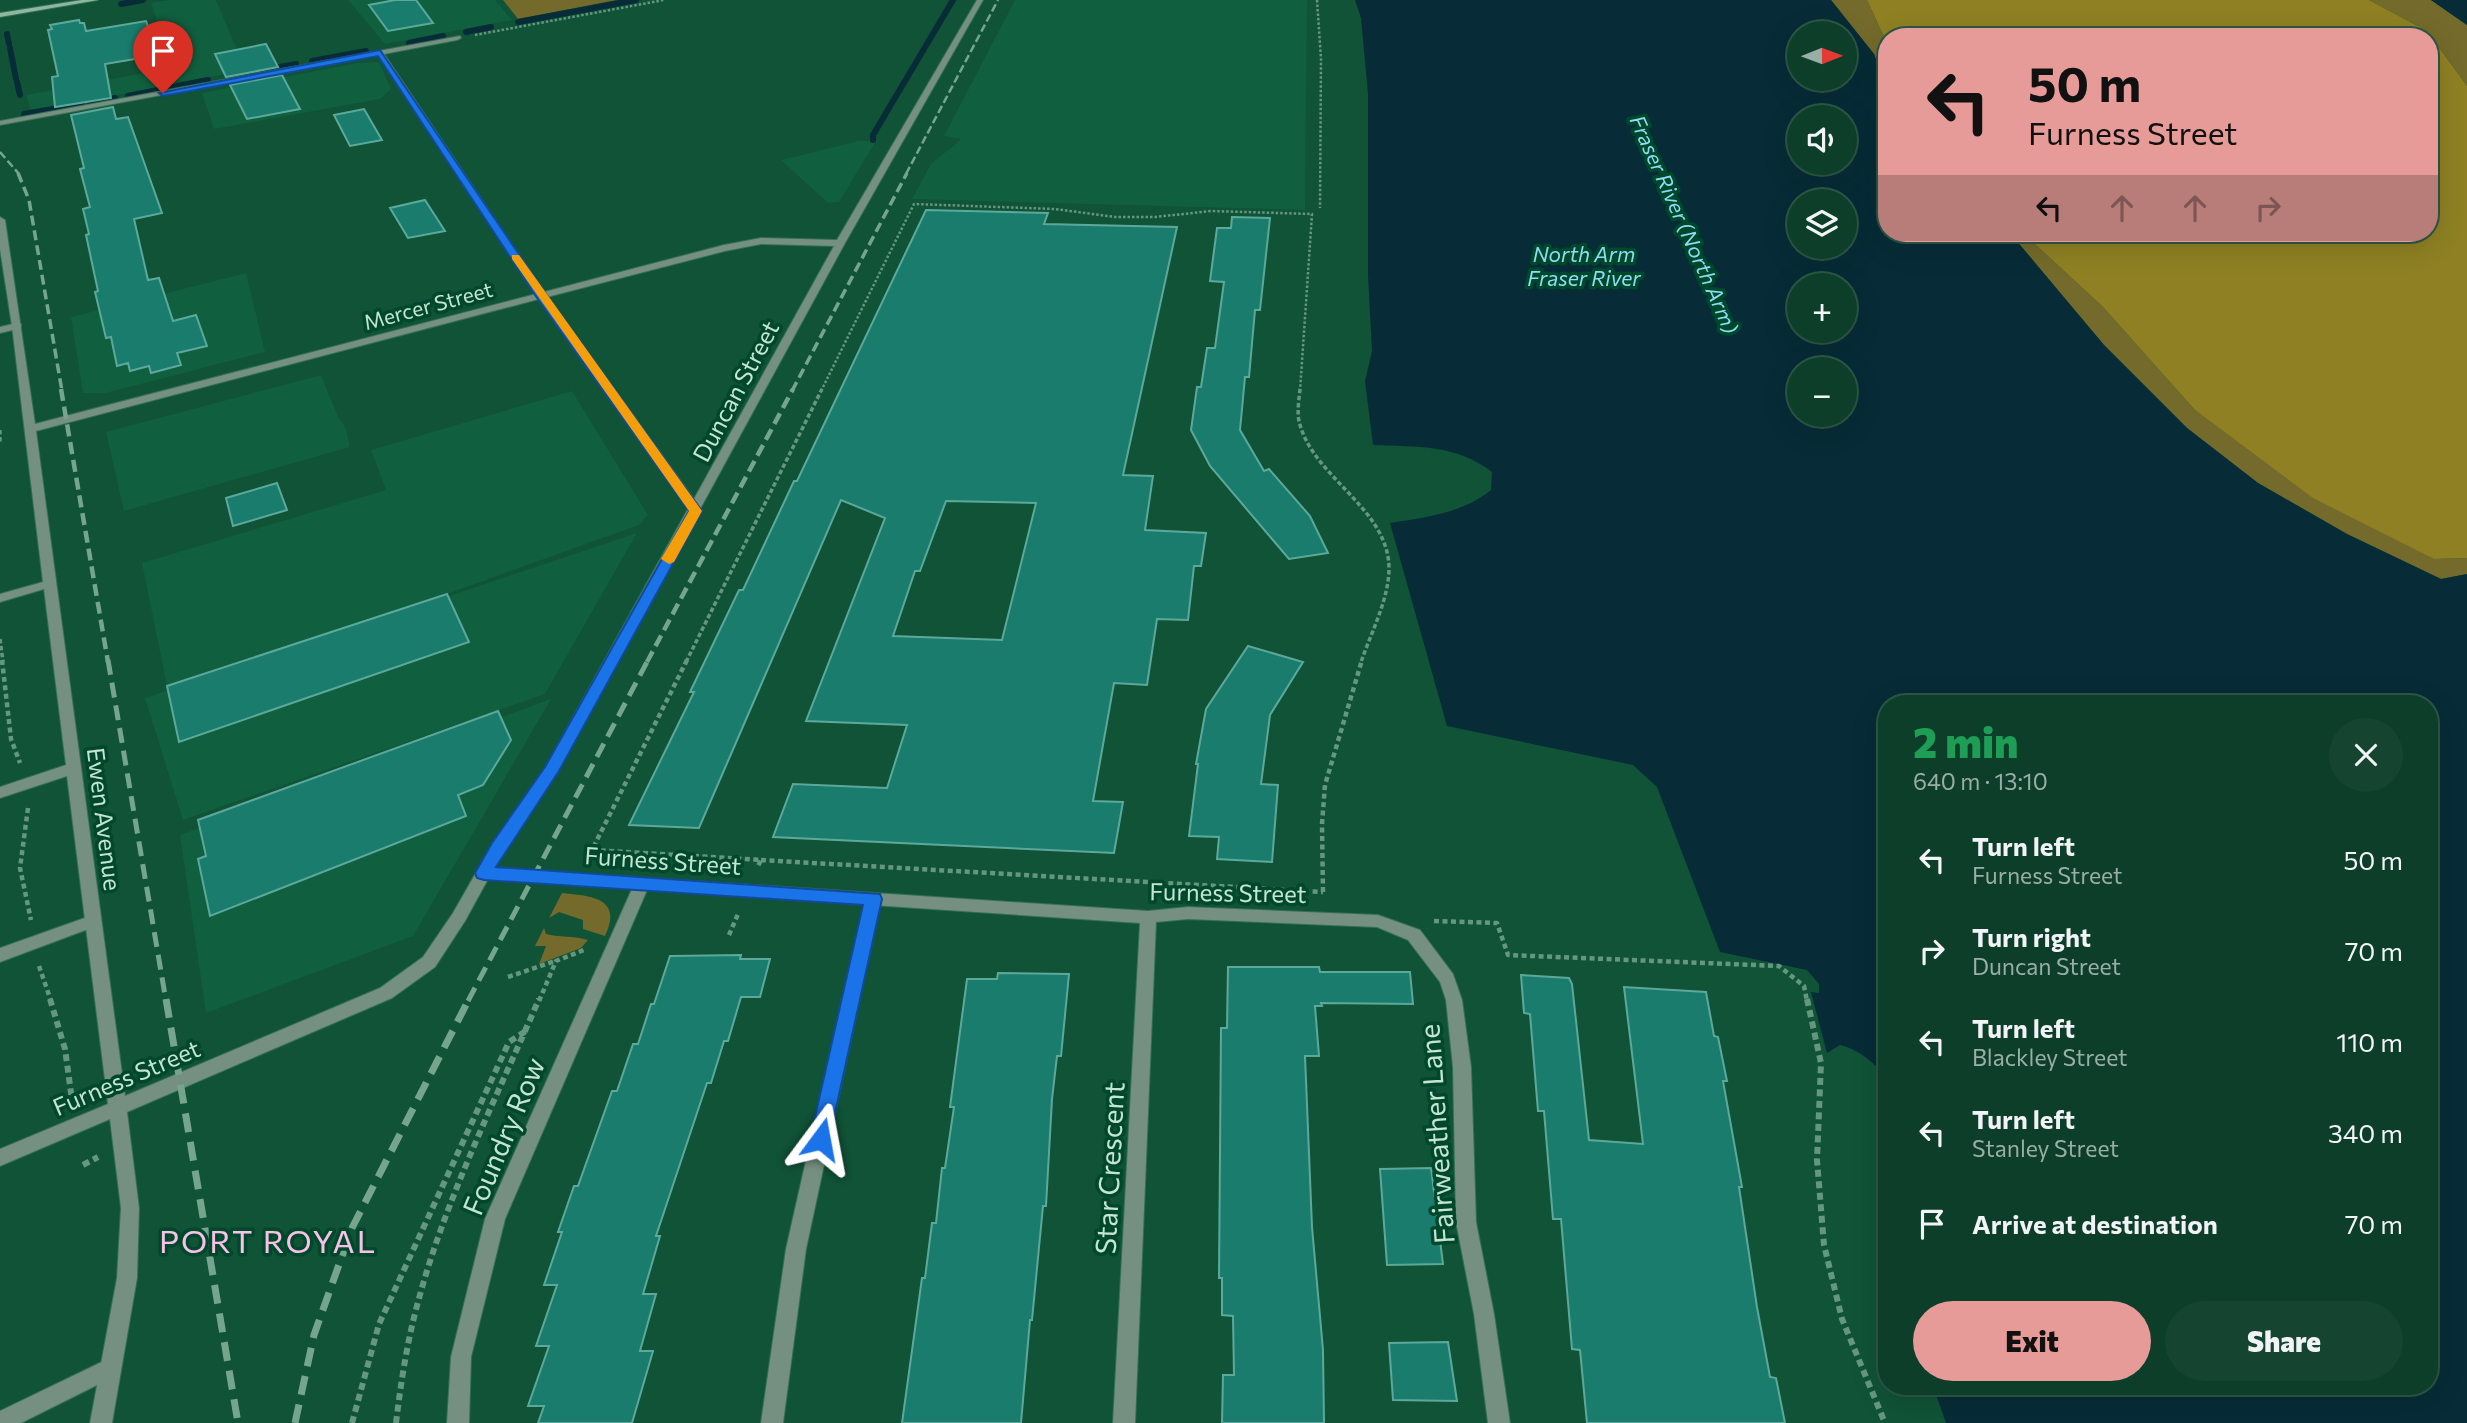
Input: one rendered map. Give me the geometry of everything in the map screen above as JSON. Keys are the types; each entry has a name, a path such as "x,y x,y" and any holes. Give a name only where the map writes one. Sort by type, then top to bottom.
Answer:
{"main road":[{"path":"0,8 51,0"},
{"path":"0,15 96,0"}],"street":[{"name":"Duncan Street","path":"484,873 498,847 551,771 840,243 980,0"},
{"path":"0,123 457,38"},
{"path":"380,53 541,295 695,511"},
{"name":"Ewen Avenue","path":"0,220 17,326 130,1208 127,1279 101,1423"},
{"name":"Mercer Street","path":"30,429 724,248 761,241 840,243"},
{"path":"0,330 17,326"},
{"path":"0,598 49,584"},
{"path":"0,793 74,768"},
{"name":"Furness Street","path":"0,1158 386,993 407,981 429,962 484,873 1148,916 1188,913 1366,920 1418,927"},
{"name":"Foundry Row","path":"457,1423 461,1357 495,1219 642,883"},
{"path":"772,1423 796,1249 873,899"},
{"name":"Star Crescent","path":"1124,1423 1148,916"},
{"path":"0,955 93,921"},
{"name":"Fairweather Lane","path":"1418,927 1447,979 1454,1000 1462,1067 1466,1222 1485,1314 1499,1423"},
{"path":"0,1422 110,1368"}],"path":[{"path":"457,38 664,0"},
{"path":"1317,0 1321,59 1320,208"},
{"path":"1322,891 1325,788 1355,680 1388,585 1387,552 1370,517 1312,450 1301,431 1298,419 1312,214 1211,211 1155,217 1115,217 1055,209 914,204 592,850 1322,891 1334,894"},
{"path":"0,430 0,442"},
{"path":"0,639 11,739 23,771"},
{"path":"32,797 28,805 20,868 34,931"},
{"path":"755,875 761,860"},
{"path":"729,935 738,914"},
{"path":"1418,927 1497,923 1508,955 1779,966 1804,985 1821,1063 1817,1160 1824,1245 1842,1319 1885,1423"},
{"path":"508,977 556,961 594,944"},
{"path":"35,952 56,1015 72,1087 72,1102"},
{"path":"396,1423 413,1314 434,1245 477,1138 556,961"},
{"path":"352,1423 379,1324 424,1222 509,1042 526,1031"}],"shaded area":[{"path":"169,0 216,0 246,71 179,82 151,3"},
{"path":"348,0 495,0 512,20 385,44"},
{"path":"503,0 616,0 518,19"},
{"path":"1015,0 1307,0 1305,210 912,199 931,164 961,139 944,136"},
{"path":"1831,0 1867,0 1880,28 1878,65 1874,54 1857,33 1857,21 1848,21"},
{"path":"1867,0 2369,0 2421,28 1880,28"},
{"path":"2369,0 2431,0 2467,25 2467,86 2438,46 2438,28 2421,28"},
{"path":"2438,46 2467,86 2467,558 2434,559 2313,498 2194,409 2103,307 2033,242 2438,242"},
{"path":"379,62 391,89 380,99 214,129 202,93 357,63"},
{"path":"160,70 165,86 31,111 26,95"},
{"path":"858,141 876,141 839,202 828,203 781,160"},
{"path":"2018,242 2033,242 2103,307 2194,409 2434,559 2467,558 2467,574 2441,579 2347,534 2258,483 2187,428 2104,345"},
{"path":"246,273 265,352 106,393 83,393 71,317"},
{"path":"321,375 338,417 345,426 350,447 124,511 106,432"},
{"path":"572,391 648,515 639,525 447,594 167,686 142,563 386,490 371,450"},
{"path":"637,533 545,694 183,820 145,698"},
{"path":"551,699 413,936 206,1013 180,835"},
{"path":"562,893 594,898 607,906 610,923 605,936 583,929 583,920 559,912 549,918"},
{"path":"544,928 546,934 588,940 581,948 539,964 546,946 535,946"}],"water":[{"name":"North Arm Fraser River","path":"1355,0 1831,0 1848,21 1787,21 1787,91 1857,91 1857,33 1874,54 1878,65 1878,242 2018,242 2104,345 2187,428 2258,483 2347,534 2441,579 2467,574 2467,1423 1946,1423 1936,1395 2438,1395 2438,695 1878,695 1878,1069 1858,1052 1840,1045 1827,1053 1811,992 1819,993 1819,984 1807,970 1720,952 1657,787 1633,765 1447,726 1390,523 1443,513 1480,498 1491,490 1492,472 1464,456 1450,452 1420,447 1373,445 1365,381 1372,351 1368,275 1368,94 1361,18"},
{"path":"2431,0 2467,0 2467,25"}],"building":[{"path":"395,0 416,0 433,23 388,31 369,5"},
{"path":"79,20 84,23 86,31 146,21 159,55 105,64 111,98 55,107 52,77 58,76 48,30 52,29 50,25"},
{"path":"266,44 278,67 226,77 215,54"},
{"path":"282,75 300,109 247,119 230,85"},
{"path":"113,107 116,119 128,117 162,213 134,219 148,280 159,278 173,321 196,315 207,346 177,353 181,365 151,373 149,366 130,371 128,363 117,366 111,337 106,338 95,292 98,291 86,235 89,234 83,209 90,207 80,169 84,168 71,115"},
{"path":"364,109 382,140 350,146 334,115"},
{"path":"425,200 445,231 408,238 390,208"},
{"path":"926,210 1048,213 1044,224 1177,227 1123,475 1153,476 1145,530 1206,533 1201,566 1194,566 1188,620 1157,619 1147,685 1114,683 1093,801 1123,802 1114,853 773,837 793,784 887,788 907,725 806,721 885,518 841,500 699,828 629,825 694,692 690,692 739,590 743,590 794,481 797,481","holes":["946,501 1036,503 1002,640 893,636 915,571 920,571"]},
{"path":"1232,217 1270,218 1260,310 1255,310 1249,377 1245,377 1240,430 1264,471 1269,469 1310,516 1328,553 1289,559 1210,466 1191,430 1197,387 1201,387 1207,348 1215,348 1224,282 1210,281 1217,228 1231,228"},
{"path":"277,483 287,510 233,526 226,498"},
{"path":"447,594 469,642 179,742 167,686"},
{"path":"1248,646 1303,662 1270,715 1261,784 1278,785 1272,862 1217,859 1219,837 1189,836 1196,764 1206,709"},
{"path":"498,711 511,740 483,785 458,795 466,816 210,916 198,859 206,856 198,820"},
{"path":"741,955 740,959 770,959 760,997 741,997 728,1041 724,1041 711,1083 707,1083 656,1236 660,1236 643,1294 656,1294 640,1351 653,1351 632,1423 538,1423 544,1406 528,1406 549,1346 536,1346 557,1285 544,1285 562,1232 558,1232 574,1186 578,1186 612,1091 617,1091 633,1044 638,1044 670,956"},
{"path":"1228,967 1319,967 1320,972 1410,972 1413,1004 1321,1003 1322,1006 1315,1006 1319,1056 1305,1056 1312,1227 1323,1350 1324,1423 1222,1423 1223,1375 1234,1375 1233,1316 1222,1315 1222,1278 1219,1278 1221,1028 1227,1028"},
{"path":"998,973 1069,974 1061,1056 1057,1056 1052,1099 1046,1206 1043,1206 1021,1423 902,1423 922,1278 925,1278 932,1223 936,1223 942,1168 945,1168 954,1107 950,1107 967,979 997,979"},
{"path":"1521,975 1569,978 1572,984 1589,1140 1643,1144 1624,987 1706,992 1714,1036 1718,1037 1727,1081 1723,1081 1742,1187 1739,1187 1757,1307 1770,1377 1776,1378 1785,1423 1587,1423 1580,1350 1572,1349 1561,1219 1553,1219 1544,1111 1538,1111 1530,1014 1524,1013"},
{"path":"1431,1168 1443,1264 1387,1265 1380,1169"},
{"path":"1448,1342 1457,1401 1393,1400 1389,1343"}],"waterway":[{"path":"121,4 143,0"},
{"path":"518,22 636,0"},
{"path":"873,140 873,135 953,0"},
{"path":"466,32 491,27"},
{"path":"7,34 9,44"},
{"path":"409,43 443,36"},
{"path":"10,48 16,79"},
{"path":"312,61 366,51"},
{"path":"263,70 296,64"},
{"path":"128,96 208,80"},
{"path":"17,82 20,95"},
{"path":"90,103 115,98"},
{"path":"24,114 82,104"}],"railway":[{"path":"906,174 998,0"},
{"path":"0,152 19,174"},
{"path":"18,173 29,200 62,391"},
{"path":"792,391 907,173"},
{"path":"61,389 108,662"},
{"path":"647,662 793,389"},
{"path":"108,660 166,1001"},
{"path":"468,1001 648,660"},
{"path":"166,999 238,1423"},
{"path":"295,1423 314,1335 352,1228 469,999"}],"slow traffic":[{"path":"515,257 695,511 669,559"}],"district":[{"name":"PORT ROYAL","path":"268,1240"}],"route":[{"path":"163,93 380,53 541,295 695,511 551,771 498,847 484,873 873,899 821,1139"}],"water label":[{"name":"Fraser River (North Arm)","path":"1685,224"}]}
